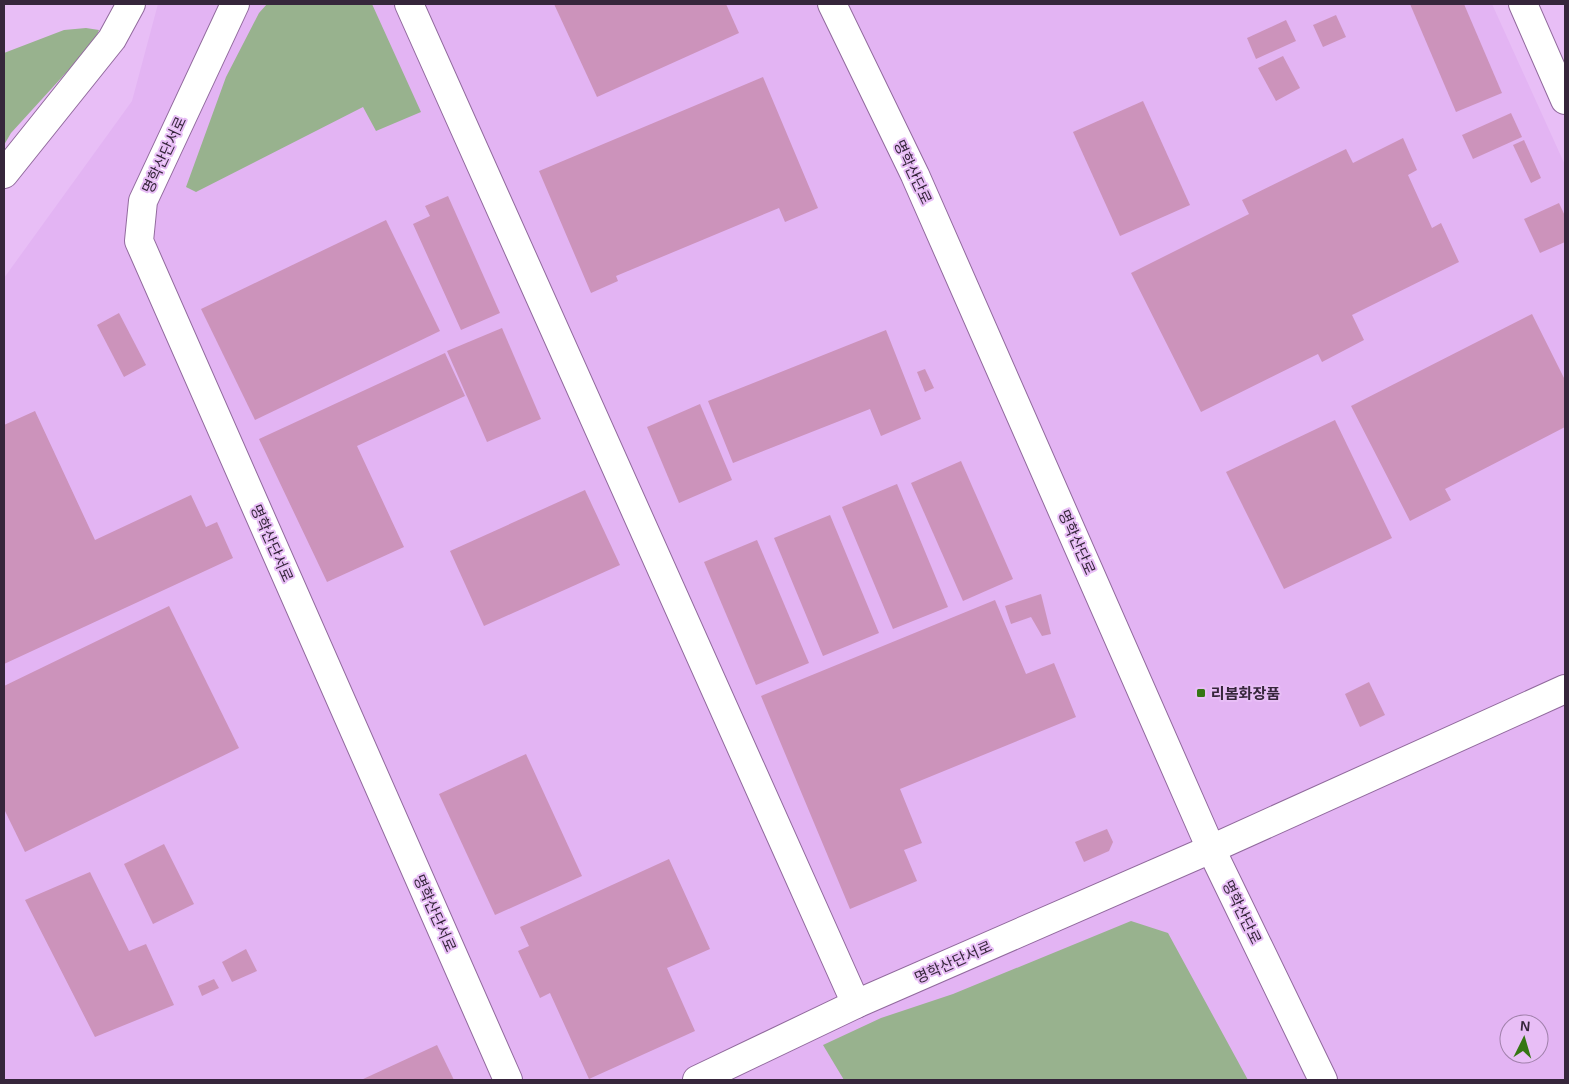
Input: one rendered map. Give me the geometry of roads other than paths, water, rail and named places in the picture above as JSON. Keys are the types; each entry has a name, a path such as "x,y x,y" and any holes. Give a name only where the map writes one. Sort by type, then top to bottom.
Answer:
{"street":[{"name":"명학산단서로","path":"235,4 142,201 139,241 508,1080"},
{"path":"409,4 856,1004"},
{"name":"명학산단로","path":"832,4 915,175 1212,849 1323,1080"},
{"path":"1523,4 1565,100"},
{"path":"4,174 112,39 124,6"},
{"name":"명학산단서로","path":"697,1080 856,1004 1212,849 1565,689"}],"place":[{"name":"리봄화장품","path":"1201,693"}]}
